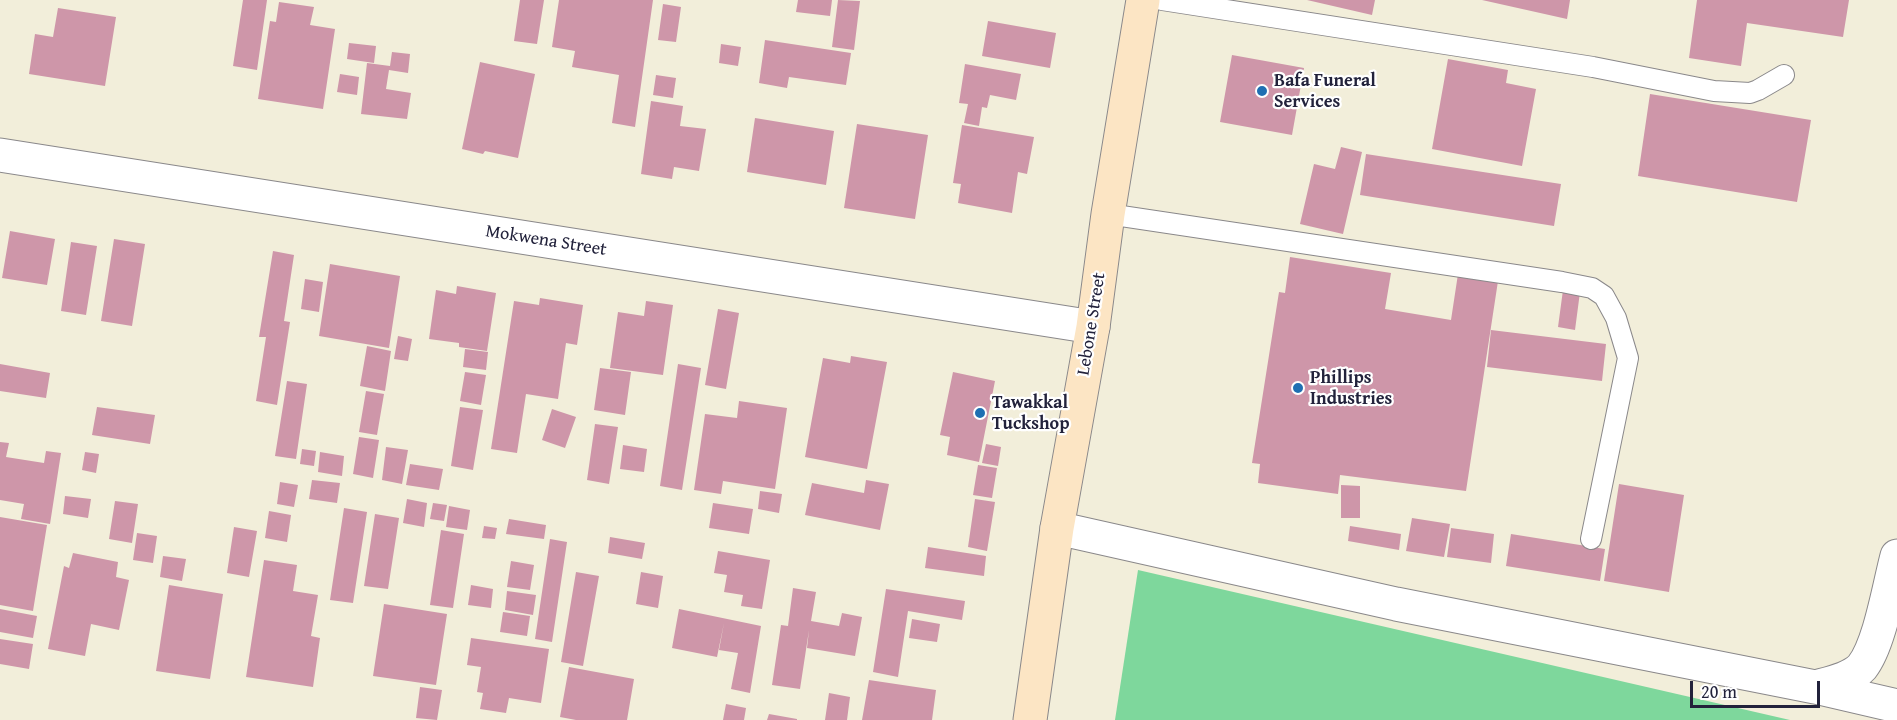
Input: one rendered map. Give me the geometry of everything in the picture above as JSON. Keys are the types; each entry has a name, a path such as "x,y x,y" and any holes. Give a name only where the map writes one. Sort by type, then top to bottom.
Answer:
{"street":[{"name":"Lebone Street","path":"1030,720 1057,528 1093,327 1108,214 1143,0"},
{"name":"Mokwena Street","path":"0,155 1093,327"},
{"path":"1057,528 1396,604 1815,687 1897,706"},
{"path":"1815,687 1839,681 1861,668 1874,646 1897,556"}],"lane":[{"path":"1162,0 1593,66 1714,91 1750,93 1784,75"},
{"path":"1108,214 1562,282 1592,288 1604,296 1616,318 1628,358 1591,539"}],"green space":[{"path":"1138,570 1790,720 1115,720"}],"building":[{"path":"243,0 267,0 257,70 233,66"},
{"path":"520,0 544,0 537,44 514,41"},
{"path":"559,0 653,0 635,127 612,123 619,75 572,67 575,51 552,47"},
{"path":"798,0 832,0 830,16 796,12"},
{"path":"838,0 860,1 854,50 832,47"},
{"path":"1307,0 1375,0 1372,15"},
{"path":"1482,0 1570,0 1567,19"},
{"path":"1697,0 1849,0 1843,37 1747,23 1741,66 1689,58"},
{"path":"279,2 314,7 310,25 335,29 323,109 258,99 270,21 276,22"},
{"path":"663,4 681,7 676,42 658,40"},
{"path":"58,8 116,17 105,86 29,74 35,34 53,37"},
{"path":"988,21 1056,33 1050,68 982,56"},
{"path":"765,40 851,53 846,85 789,77 787,88 759,83"},
{"path":"349,43 376,46 374,63 347,59"},
{"path":"721,44 741,47 738,66 719,63"},
{"path":"392,52 410,54 408,73 389,70 386,89 411,93 407,119 361,114 367,63 390,66"},
{"path":"1232,55 1304,68 1292,135 1220,122"},
{"path":"1448,59 1508,70 1506,83 1536,89 1522,166 1432,149"},
{"path":"480,62 535,74 518,158 462,149"},
{"path":"965,64 1021,74 1016,100 990,95 987,108 982,107 979,126 964,123 968,104 959,103"},
{"path":"340,74 359,77 357,95 337,92"},
{"path":"656,75 676,78 673,98 653,95"},
{"path":"1650,94 1811,120 1797,202 1638,176"},
{"path":"651,101 683,106 680,126 706,129 699,171 674,167 672,179 641,174"},
{"path":"755,118 834,131 826,185 747,172"},
{"path":"857,124 928,135 915,219 844,208"},
{"path":"962,125 1034,137 1027,174 1018,172 1012,213 958,203 961,184 953,183"},
{"path":"1341,147 1362,152 1343,234 1300,224 1314,164 1335,169"},
{"path":"1366,154 1561,184 1554,226 1360,195"},
{"path":"10,231 55,239 47,285 2,278"},
{"path":"114,239 145,244 132,326 101,321"},
{"path":"71,242 97,246 86,315 61,311"},
{"path":"273,251 294,255 284,321 290,322 277,405 256,401 266,337 259,337"},
{"path":"1290,257 1391,273 1385,309 1451,320 1458,274 1498,281 1466,491 1340,475 1338,494 1258,483 1260,464 1252,463 1279,292 1285,293"},
{"path":"330,264 400,276 389,348 319,336"},
{"path":"305,279 323,282 319,312 301,309"},
{"path":"457,286 496,293 487,351 459,347 459,343 429,339 436,290 456,294"},
{"path":"1563,290 1580,292 1575,330 1558,327"},
{"path":"540,298 583,305 577,345 566,343 558,399 526,394 517,453 491,449 514,301 539,305"},
{"path":"646,301 673,305 663,375 610,368 618,312 644,316"},
{"path":"718,309 739,313 726,389 705,385"},
{"path":"1491,330 1606,344 1602,381 1487,367"},
{"path":"398,336 412,339 408,361 394,359"},
{"path":"367,346 391,351 385,391 360,386"},
{"path":"465,349 488,352 486,370 463,367"},
{"path":"851,356 887,362 867,469 805,457 823,358 850,363"},
{"path":"0,364 50,373 46,398 0,391"},
{"path":"678,364 701,368 682,490 660,486"},
{"path":"600,368 631,372 625,415 594,410"},
{"path":"465,372 486,375 481,405 460,401"},
{"path":"953,372 995,381 979,462 947,455 950,437 940,435"},
{"path":"287,381 307,384 296,459 275,456"},
{"path":"366,391 384,394 377,435 359,432"},
{"path":"739,401 787,408 775,489 723,481 721,494 694,490 705,414 737,418"},
{"path":"97,407 155,415 150,444 92,435"},
{"path":"460,407 483,410 473,470 451,466"},
{"path":"552,409 576,417 565,448 542,440"},
{"path":"595,424 618,427 609,484 587,480"},
{"path":"359,437 379,440 373,478 353,474"},
{"path":"0,442 9,443 6,457 44,463 46,451 61,453 50,524 21,519 24,504 0,500"},
{"path":"986,444 1001,447 998,466 982,463"},
{"path":"623,445 647,449 644,472 620,469"},
{"path":"386,447 408,450 402,484 382,480"},
{"path":"302,449 316,451 314,466 300,464"},
{"path":"85,452 99,454 96,473 82,470"},
{"path":"320,452 344,456 342,476 318,472"},
{"path":"410,464 443,469 439,490 406,485"},
{"path":"978,465 997,468 992,498 973,495"},
{"path":"312,480 340,483 337,503 309,499"},
{"path":"866,480 889,484 880,530 805,515 812,483 864,493"},
{"path":"280,482 298,485 294,507 277,504"},
{"path":"1619,484 1684,495 1669,592 1604,581"},
{"path":"1341,485 1360,486 1360,518 1341,518"},
{"path":"760,491 782,494 779,513 758,509"},
{"path":"65,496 91,499 88,518 63,514"},
{"path":"407,499 427,503 424,527 403,523"},
{"path":"975,499 995,502 987,551 968,547"},
{"path":"115,501 138,504 132,543 109,539"},
{"path":"433,503 447,505 444,521 430,519"},
{"path":"713,503 753,509 749,534 709,528"},
{"path":"449,506 470,510 467,530 446,527"},
{"path":"344,508 367,512 353,603 330,600"},
{"path":"269,511 291,515 287,542 265,538"},
{"path":"375,514 399,518 388,589 364,586"},
{"path":"0,517 47,525 33,611 0,605"},
{"path":"1412,518 1450,524 1444,557 1406,551"},
{"path":"509,519 546,525 544,539 506,534"},
{"path":"484,526 497,528 495,539 482,538"},
{"path":"1350,526 1401,534 1399,550 1348,541"},
{"path":"234,527 257,531 249,577 227,573"},
{"path":"1451,528 1494,534 1491,563 1447,557"},
{"path":"441,530 464,534 453,608 430,605"},
{"path":"137,533 157,536 153,563 133,560"},
{"path":"1511,534 1605,549 1600,581 1506,566"},
{"path":"610,537 645,543 642,559 608,553"},
{"path":"550,539 567,542 552,642 535,639"},
{"path":"928,547 986,556 984,576 925,568"},
{"path":"718,551 770,560 762,609 741,606 743,595 724,592 727,575 714,573"},
{"path":"73,553 118,562 116,577 129,580 119,630 91,624 85,656 48,649 64,566 69,568"},
{"path":"163,556 186,559 182,581 160,577"},
{"path":"264,560 297,565 293,591 318,595 311,636 320,638 313,687 246,677"},
{"path":"511,561 534,565 530,590 507,587"},
{"path":"576,572 599,576 583,666 561,662"},
{"path":"641,572 663,576 658,608 636,604"},
{"path":"169,585 223,594 210,679 156,671"},
{"path":"471,585 493,589 491,608 468,605"},
{"path":"793,588 816,592 811,621 839,626 842,613 862,617 855,656 807,648 809,630 800,689 772,685 781,625 788,626"},
{"path":"886,589 965,601 962,620 908,611 898,677 873,672"},
{"path":"507,591 536,595 533,615 505,610"},
{"path":"384,604 447,614 436,685 373,676"},
{"path":"0,609 37,616 33,638 0,632"},
{"path":"679,609 761,626 750,693 731,689 738,653 719,650 724,623 717,657 672,648"},
{"path":"503,612 530,616 527,636 500,632"},
{"path":"912,619 940,624 937,642 909,638"},
{"path":"471,638 549,649 541,703 509,698 506,713 480,709 483,693 477,692 481,667 467,665"},
{"path":"0,639 33,644 29,669 0,664"},
{"path":"569,667 634,679 627,720 576,720 560,717"},
{"path":"869,680 936,690 932,720 862,720"},
{"path":"420,687 442,690 437,720 416,718"},
{"path":"829,693 850,697 847,720 825,720"},
{"path":"726,704 746,708 744,720 723,720"},
{"path":"769,714 797,719 797,720 767,720"}],"place":[{"name":"Bafa Funeral Services","path":"1262,91"},
{"name":"Phillips Industries","path":"1298,388"},
{"name":"Tawakkal Tuckshop","path":"980,413"}]}
